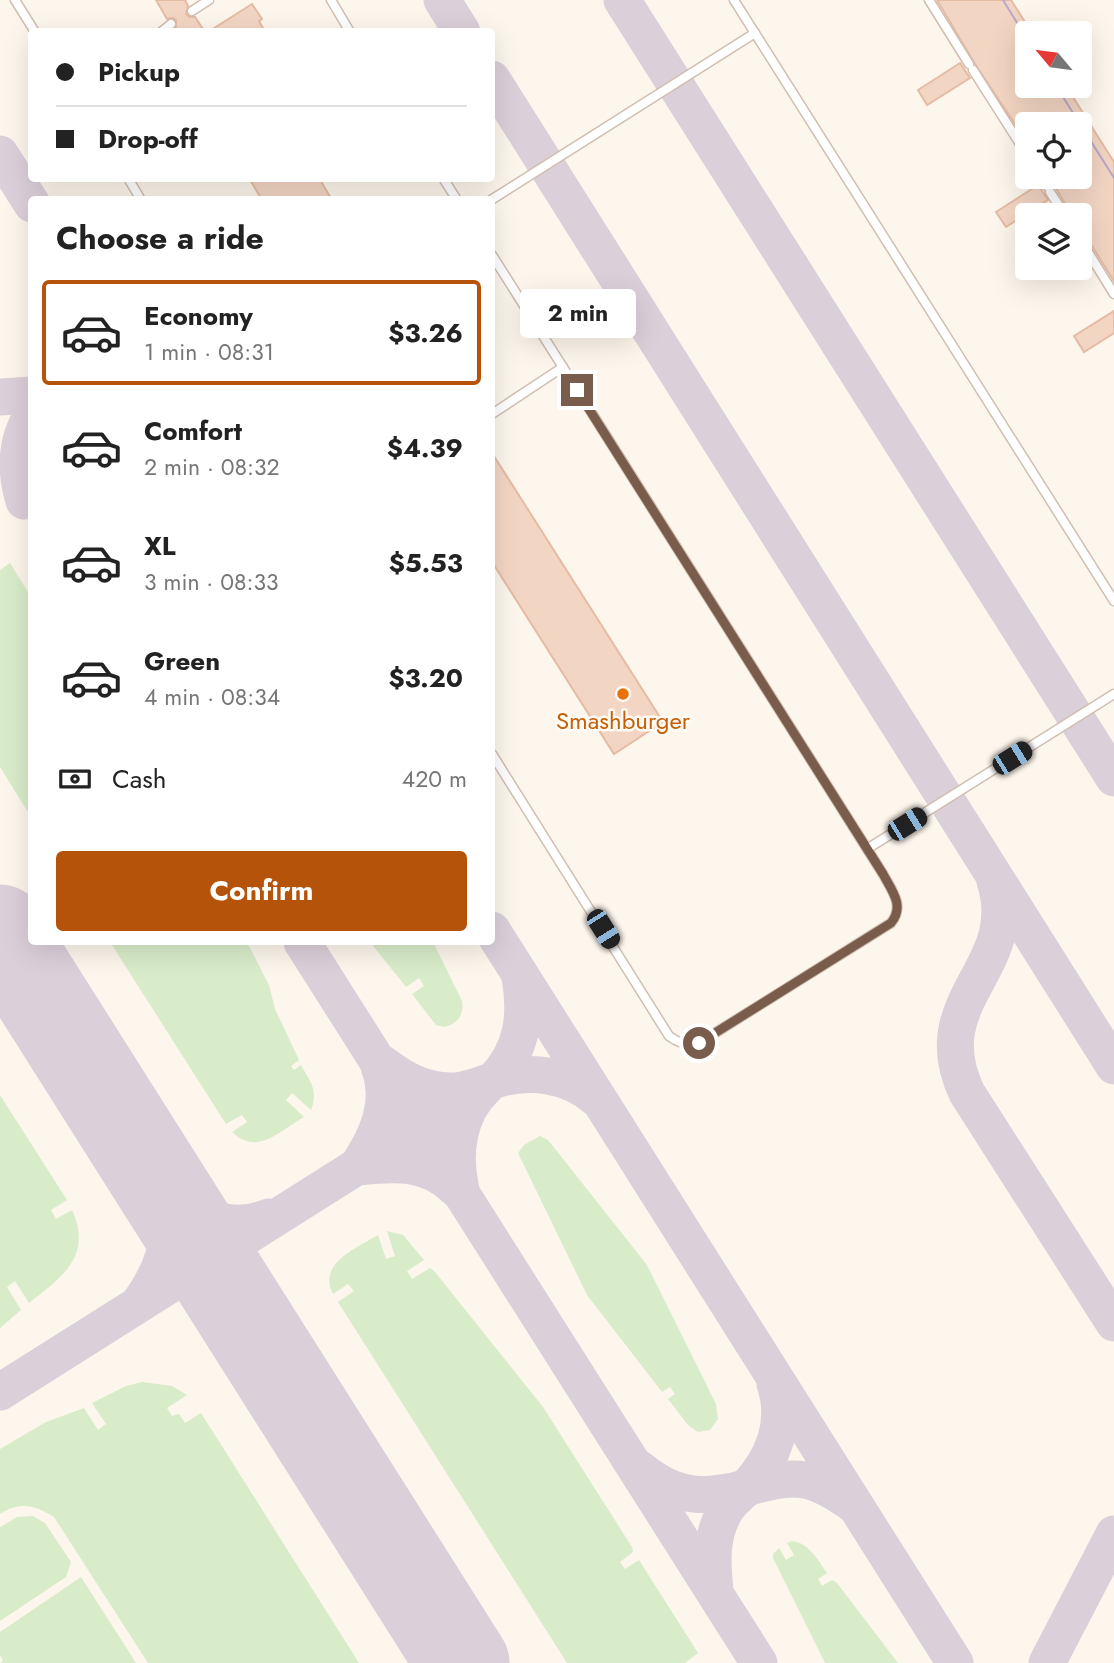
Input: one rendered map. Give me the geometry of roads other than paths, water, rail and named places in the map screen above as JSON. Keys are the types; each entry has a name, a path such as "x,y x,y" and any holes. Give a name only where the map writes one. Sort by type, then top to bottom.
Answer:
{"lane":[{"path":"15,0 32,28"},
{"path":"192,11 209,0"},
{"path":"331,0 348,28"},
{"path":"734,0 1114,601"},
{"path":"929,0 1015,136"},
{"path":"166,28 171,24"},
{"path":"495,197 755,33"},
{"path":"1092,258 1114,294"},
{"path":"495,260 867,849 897,899 899,910 891,923 699,1043 684,1044 669,1036 495,759"},
{"path":"495,412 563,367"},
{"path":"867,849 1114,694"}],"tram line":[{"path":"1003,0 1016,21"},
{"path":"1064,98 1114,178"}],"place":[{"name":"Smashburger","path":"623,694"}]}
